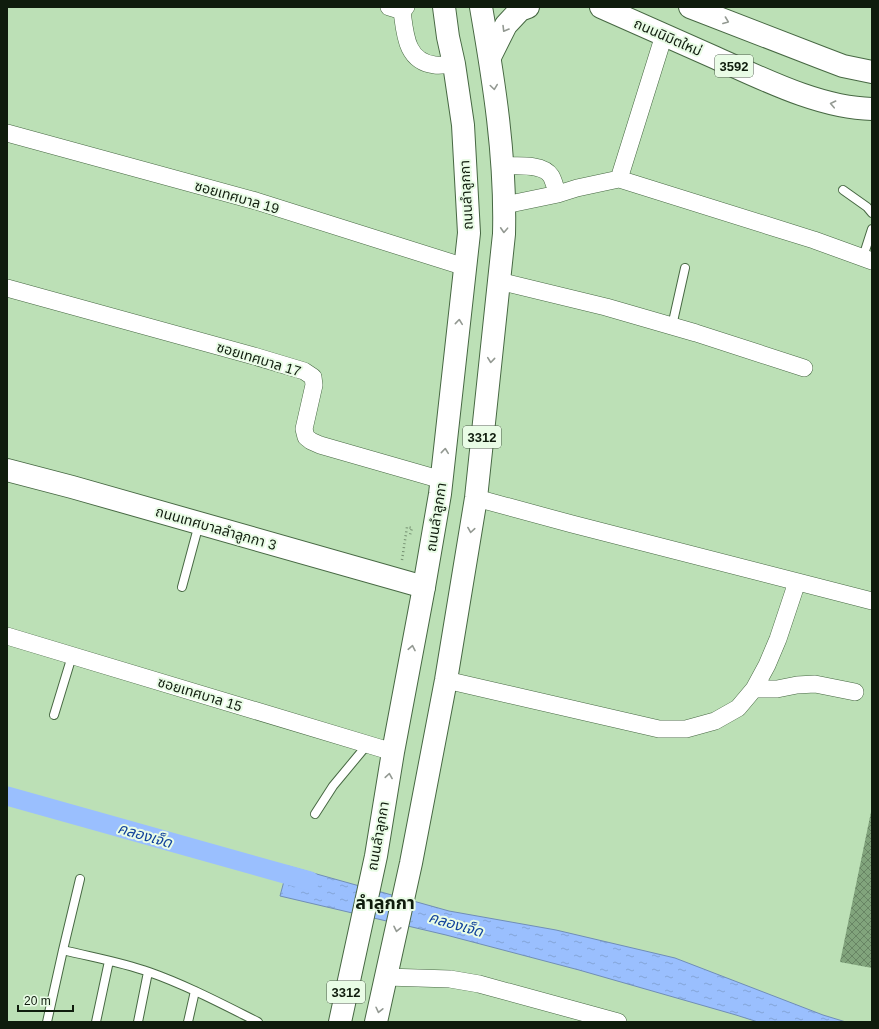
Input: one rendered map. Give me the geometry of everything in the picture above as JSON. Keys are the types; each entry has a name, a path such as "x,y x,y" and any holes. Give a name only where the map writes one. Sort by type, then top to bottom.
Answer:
{"main road":[{"name":"ถนนลำลูกกา","path":"340,1022 376,856 393,752 424,587 442,480 465,267 468,233 463,125 444,7"},
{"name":"3312","path":"376,1022 411,863 446,680 476,498 504,234 505,205 499,121 481,7"},
{"path":"490,57 506,25 520,10 528,7"},
{"name":"ถนนนิมิตใหม่","path":"601,7 764,79 820,101 872,109"},
{"path":"690,7 836,63 872,72"},
{"name":"ถนนเทศบาลลำลูกกา 3","path":"7,470 424,587"}],"street":[{"path":"399,8 411,52 421,62 435,65 454,64"},
{"path":"619,179 664,34"},
{"name":"ซอยเทศบาล 19","path":"7,132 256,201 465,267"},
{"path":"503,166 535,167 544,169 550,175 558,194"},
{"path":"505,205 619,179 814,240 867,259"},
{"path":"499,281 606,307 672,326 804,368"},
{"name":"ซอยเทศบาล 17","path":"7,288 304,371 312,377 314,385 304,429 306,437 311,441 320,445 442,480"},
{"path":"476,498 872,601"},
{"path":"446,680 659,729 686,729 715,721 738,708 754,689 767,665 778,639 797,582"},
{"name":"ซอยเทศบาล 15","path":"7,636 393,752"},
{"path":"754,689 777,689 797,685 815,684 855,692"},
{"path":"387,974 450,979 479,984 578,1016 618,1022"}],"lane":[{"path":"843,190 867,207 872,213"},
{"path":"867,259 872,229"},
{"path":"672,326 685,268"},
{"path":"182,587 200,523"},
{"path":"54,715 72,656"},
{"path":"315,814 333,786 367,745"},
{"path":"47,1022 80,879"},
{"path":"63,950 148,972 195,991 258,1022"},
{"path":"96,1022 109,961"},
{"path":"138,1022 148,972"},
{"path":"188,1022 195,991"}],"path":[{"path":"401,566 407,527 412,528 410,535"}],"water":[{"path":"288,866 449,911 556,930 675,958 823,1015 846,1022 758,1022 579,970 446,935 280,896"}],"building":[{"path":"872,812 872,968 840,962"}],"waterway":[{"name":"คลองเจ็ด","path":"7,796 310,881"}],"district":[{"name":"ลำลูกกา","path":"385,903"}]}
